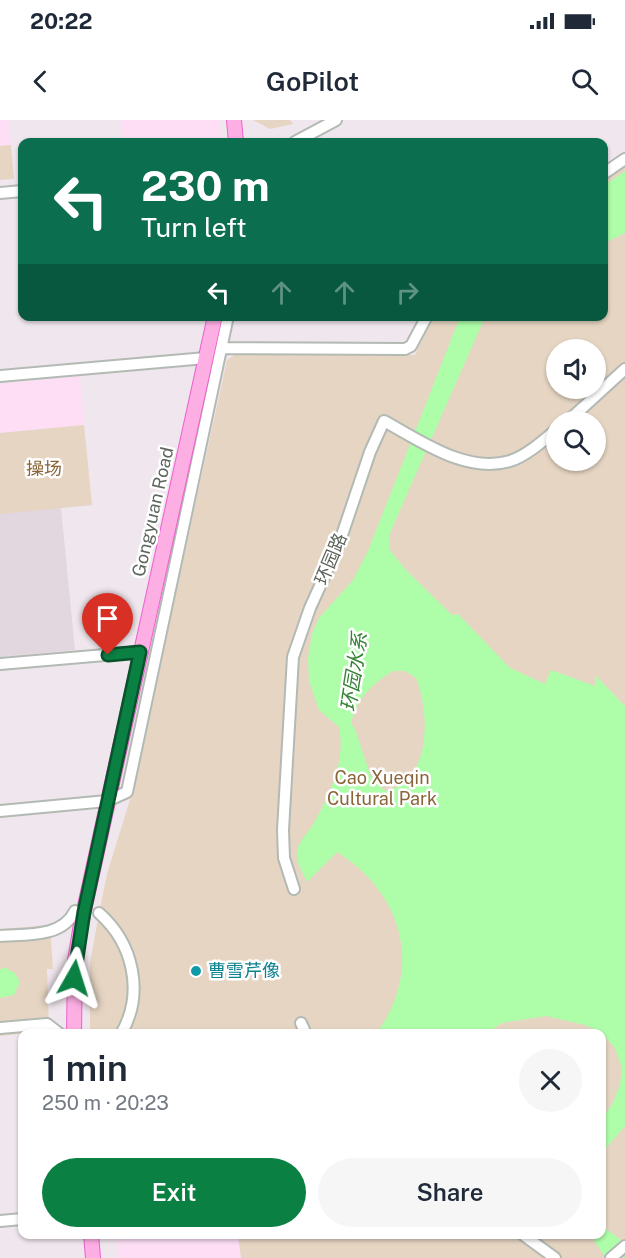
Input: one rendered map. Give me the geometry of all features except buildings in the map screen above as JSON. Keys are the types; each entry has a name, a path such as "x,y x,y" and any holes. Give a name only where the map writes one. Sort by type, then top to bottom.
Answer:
{"main road":[{"path":"234,120 236,138"},
{"name":"Gongyuan Road","path":"75,1029 75,962 107,801 214,321"},
{"path":"91,1239 93,1258"}],"street":[{"path":"302,138 336,120"},
{"path":"608,171 625,159"},
{"path":"0,193 18,191"},
{"path":"0,811 107,801 127,792 227,321"},
{"path":"222,348 405,349 411,346 424,321"},
{"path":"0,376 206,358"},
{"path":"579,411 625,369"},
{"name":"环园路","path":"294,889 284,858 283,830 293,657 310,608 339,544 370,452 384,422 440,452 484,465 511,461 546,437"},
{"path":"0,664 140,652"},
{"path":"0,936 57,930 72,918 75,911"},
{"path":"99,913 121,939 133,972 131,1010 123,1029"},
{"path":"0,1028 47,1024 54,1029"},
{"path":"0,1221 18,1219"},
{"path":"529,1239 555,1258"},
{"path":"611,1258 623,1246"}],"shaded area":[{"path":"0,120 9,120 11,145 0,146"},
{"path":"121,120 219,120 222,138 123,138"},
{"path":"80,376 84,425 0,433 0,384"},
{"path":"0,433 92,505 61,508 75,650 0,657"},
{"path":"116,1239 239,1239 241,1258 118,1258"}],"green space":[{"path":"253,120 290,120 293,124 270,129"},
{"path":"11,145 14,179 0,180 0,146"},
{"name":"Cao Xueqin Cultural Park","path":"625,166 625,1258 241,1258 239,1239 606,1239 606,1029 90,1029 90,963 107,874 132,793 227,360 240,351 415,355 431,321 608,321 608,178"},
{"name":"操场","path":"84,425 92,505 0,514 0,433"},
{"path":"50,925 53,969 47,969 49,1029 18,1029 18,1034 0,1036 0,929"}],"water":[{"path":"625,171 625,233 608,242 608,183"},
{"path":"458,321 483,321 390,533 389,549 406,570 452,615 458,614 510,668 545,684 551,670 595,686 595,675 625,706 625,1126 606,1148 606,1113 613,1103 620,1084 622,1068 615,1048 606,1038 606,1029 594,1029 546,1016 502,1023 493,1029 379,1029 391,1008 400,983 402,958 399,934 391,911 378,889 360,869 337,852 307,882 297,858 298,847 326,800 338,765 341,740 339,727 319,710 309,681 308,658 312,634 319,618 353,580 368,551","holes":["393,671 405,671 416,678 421,692 425,726 419,760 412,774 400,785 385,791 359,759 353,743 351,728 354,712 362,698 375,684"]},
{"path":"6,968 15,973 20,982 14,995 0,998 0,969"},
{"path":"606,1229 620,1239 625,1258 606,1258 593,1239 606,1239"}],"waterway":[{"name":"环园水系","path":"350,730 365,775"}],"place":[{"name":"曹雪芹像","path":"196,971"}],"route":[{"path":"74,978 84,912 140,652 108,655"}]}
